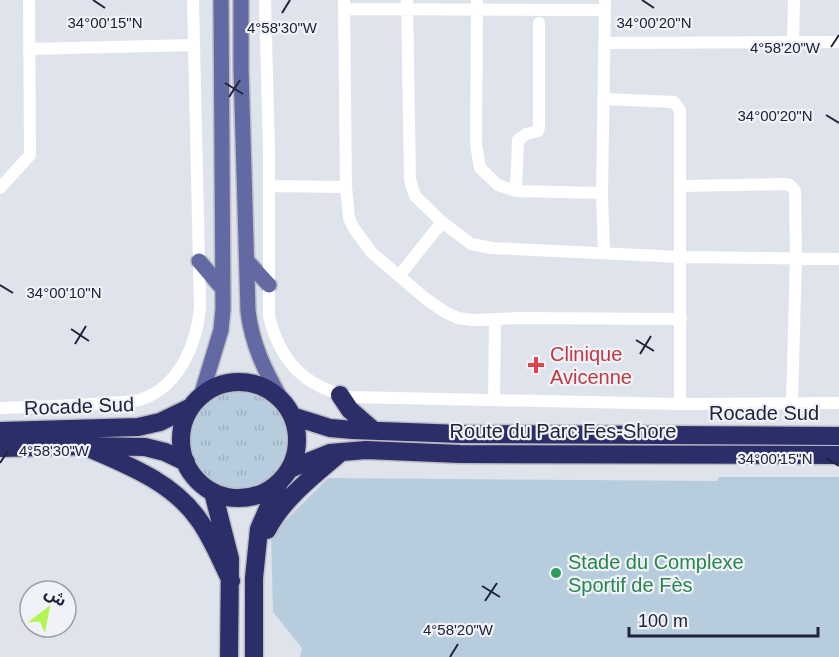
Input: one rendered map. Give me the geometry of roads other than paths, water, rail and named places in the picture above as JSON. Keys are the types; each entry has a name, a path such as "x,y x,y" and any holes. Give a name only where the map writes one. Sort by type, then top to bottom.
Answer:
{"highway":[{"path":"254,657 256,550 263,516 285,475 296,452 297,433 287,408 268,390 251,383 233,382 216,387 196,402 186,417 181,440 186,462 197,479 213,492 226,496 248,497 268,490 285,475"},
{"path":"340,395 350,410 373,430"},
{"name":"Rocade Sud","path":"0,431 105,428 151,424 196,402"},
{"name":"Rocade Sud","path":"287,408 330,428 473,434 839,436"},
{"path":"84,446 132,466 154,479 187,506 205,528 231,581"},
{"name":"Rocade Sud","path":"0,448 84,446 155,448 186,462"},
{"name":"Route du Parc Fes-Shore","path":"285,475 330,453 366,450 460,454 839,454"},
{"path":"256,550 277,514 342,451"},
{"path":"213,492 230,559 229,657"}],"main road":[{"path":"196,402 221,330 223,289 220,0"},
{"path":"241,0 241,68 250,333 266,373 287,408"},
{"path":"199,261 223,289"},
{"path":"247,261 269,285"}],"street":[{"path":"0,188 30,155 29,0"},
{"path":"0,408 99,404 143,399 167,384 179,369 194,340 198,325 199,261 193,0"},
{"path":"265,0 269,316 273,333 283,354 312,383 330,393 351,397 680,404 839,403"},
{"path":"793,42 794,0"},
{"path":"477,4 477,158 480,168 498,185 516,191 602,193"},
{"path":"604,253 602,193 605,5 344,5 346,187 349,218 371,252 445,312 458,318 472,320 681,319"},
{"path":"407,5 410,180 415,196 463,239 479,247 681,257 839,259"},
{"path":"516,191 518,140 526,134 538,131 539,127 539,22"},
{"path":"605,43 839,42"},
{"path":"29,49 194,45"},
{"path":"604,99 674,102 679,106 680,404"},
{"path":"681,186 785,184 790,185 795,191 792,403"},
{"path":"269,186 346,187"},
{"path":"399,276 442,222"},
{"path":"494,400 495,320"},
{"path":"99,404 105,428"},
{"path":"38,407 40,430"}],"place":[{"name":"Clinique Avicenne","path":"536,365"},
{"name":"Stade du Complexe Sportif de Fès","path":"556,573"}]}
